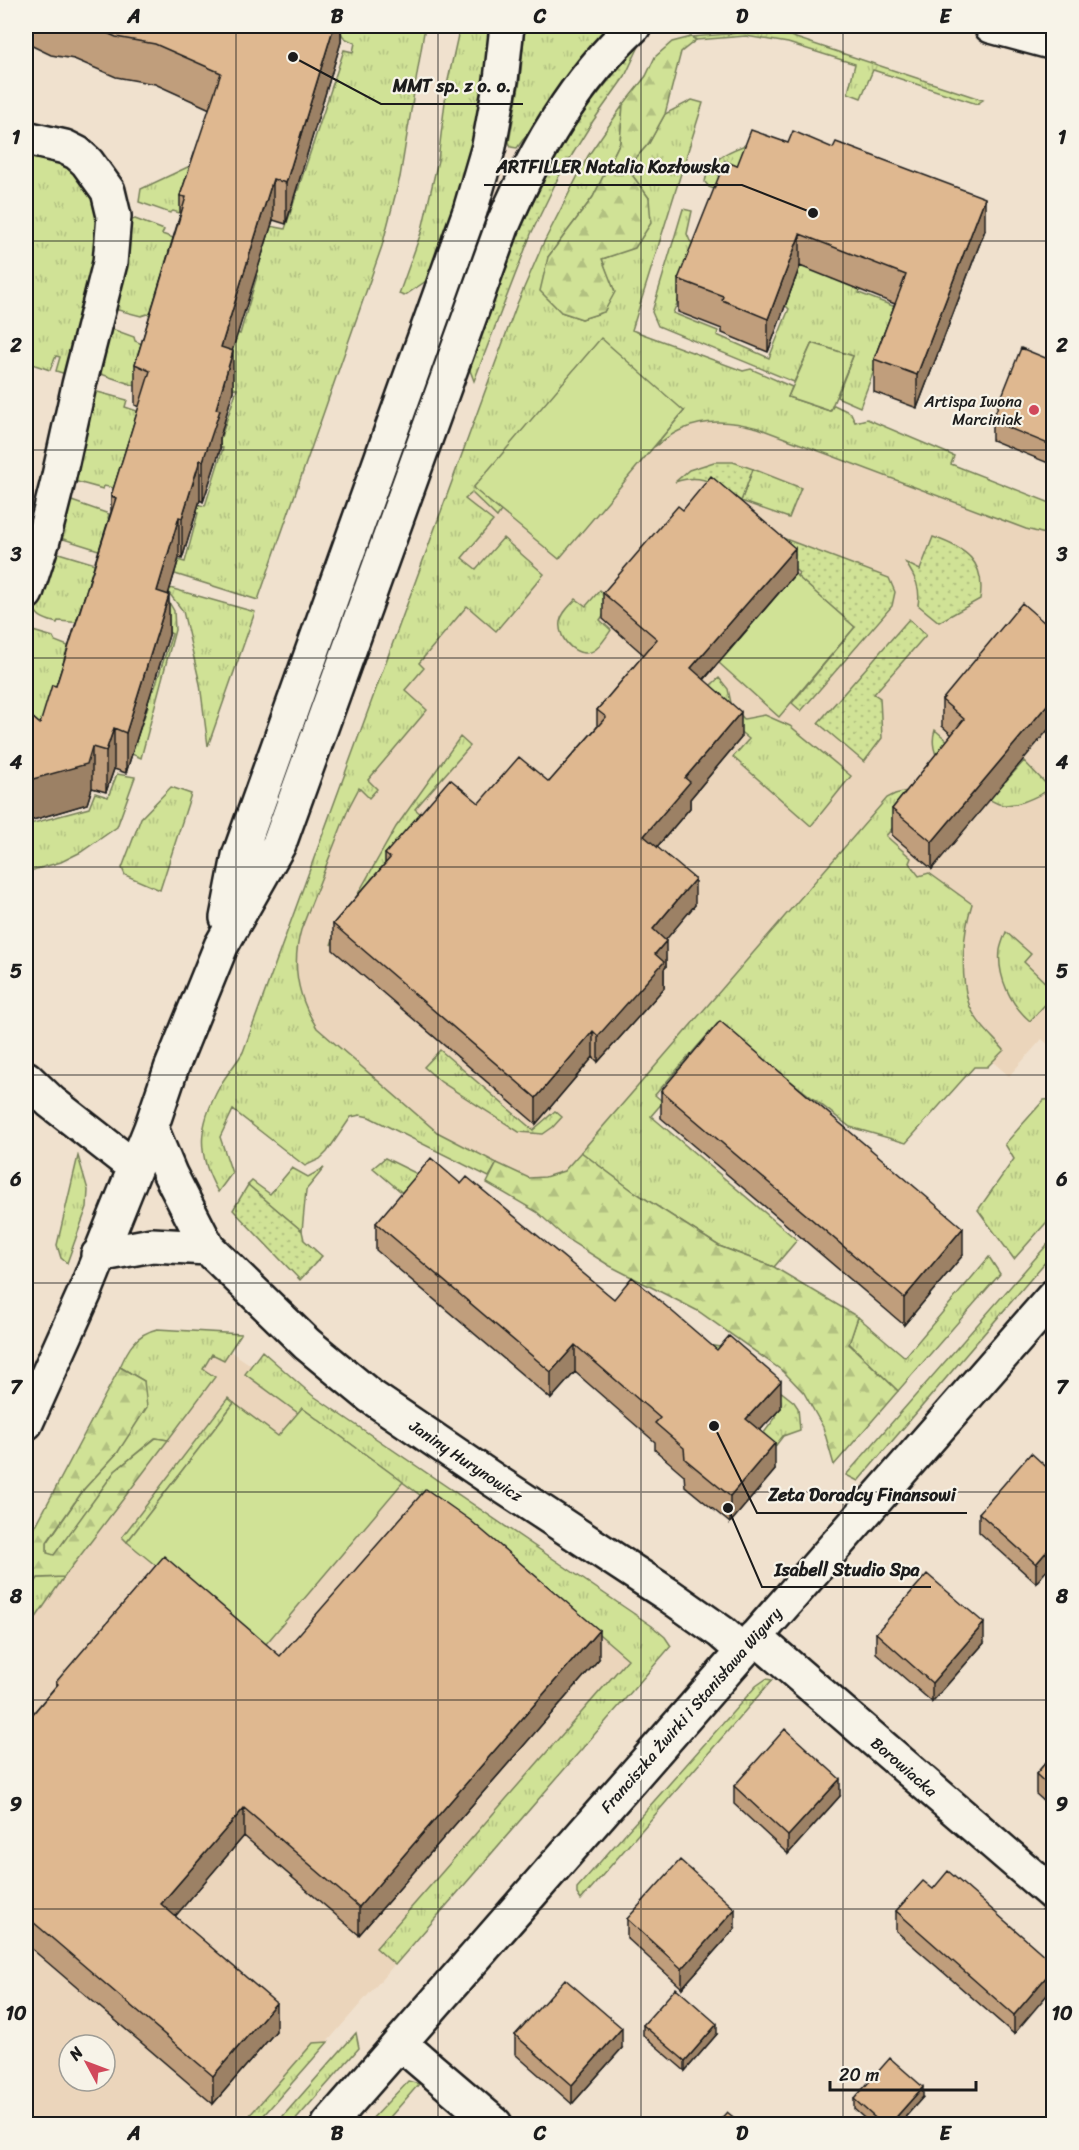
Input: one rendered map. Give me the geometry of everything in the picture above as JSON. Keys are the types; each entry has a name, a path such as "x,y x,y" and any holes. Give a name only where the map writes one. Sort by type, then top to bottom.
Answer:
{"street":[{"path":"221,946 239,856 470,211 489,146 501,80 507,26"},
{"path":"26,1423 85,1292 221,946 279,844 502,226 524,177 551,127 611,47 634,26"},
{"path":"991,26 1053,43"},
{"path":"26,138 65,147 77,153 87,162 108,191 114,216 110,263 43,540 26,593"},
{"path":"26,1078 51,1102 134,1167"},
{"name":"Janiny Hurynowicz","path":"151,1128 170,1174 208,1248 307,1344 370,1396 492,1479 722,1632 749,1644"},
{"path":"98,1255 153,1245 208,1248"},
{"name":"Franciszka Żwirki i Stanisława Wigury","path":"329,2124 1053,1296"},
{"name":"Borowiacka","path":"749,1644 1053,1895"},
{"path":"400,2043 495,2124"}],"shaded area":[{"path":"535,302 1053,504 1053,1049 1042,1039 1009,1076 978,1049 718,1000 541,1203 250,1058"},
{"path":"215,1341 671,1646 256,2124 26,2124 26,1601"}],"green space":[{"path":"341,26 425,26 400,177 382,246 258,600 57,537 66,499 109,514 108,518 113,519 105,541 185,562 198,513 194,511 195,504 205,506 223,448 214,445 216,437 221,437 237,389 221,384 230,331 240,334 257,276 249,274 258,266 270,226 285,229 344,50 353,52 355,43 344,37 341,33"},
{"path":"460,26 490,26 481,109 468,164 429,279 404,296 399,294 422,230 438,160 447,85"},
{"path":"525,26 608,26 517,148 511,147 509,142 520,81"},
{"path":"739,33 790,36 983,100 977,104 873,70 861,98 848,93 855,64 788,43 746,36 696,40 691,37"},
{"path":"691,37 696,40 681,52 665,114 649,143 627,168 649,198 651,223 635,248 602,259 615,292 604,312 582,319 561,312 540,291 548,257 593,197 620,142 623,105 646,76 655,57 672,42"},
{"path":"642,40 625,76 593,121 559,176 531,234 474,381 468,365 513,248 539,190 577,122"},
{"path":"692,100 703,103 632,330 743,371 751,369 792,387 788,397 830,411 834,405 851,413 855,422 867,419 954,456 951,464 1053,504 1053,536 1026,529 758,428 730,422 701,423 671,435 654,447 684,411 474,488 501,511 497,517 472,493 465,499 493,521 462,558 476,569 503,538 544,574 496,631 467,606 419,663 424,668 405,690 427,710 368,780 377,789 369,798 359,788 349,807 301,930 297,968 305,1005 317,1028 437,1132 497,1163 489,1177 369,1117 360,1115 351,1117 320,1159 305,1166 233,1110 220,1137 232,1173 218,1192 203,1152 202,1139 207,1114 220,1086 243,1052 517,304 543,244 588,156 623,105 620,142 593,197 548,257 561,312 582,319 604,312 614,292 602,259 635,247 649,198 627,168 649,143 665,114"},
{"path":"754,142 720,191 709,187 705,182 707,173 717,160 730,151"},
{"path":"26,149 57,158 73,170 95,196 104,236 69,375 56,371 60,357 56,356 50,370 26,362"},
{"path":"209,157 190,216 173,211 170,213 139,202 141,189"},
{"path":"683,209 692,211 687,234 690,241 700,248 673,313 718,331 717,335 769,358 789,309 785,305 797,274 798,257 863,283 859,293 898,308 860,407 837,397 853,356 812,343 794,382 658,326 652,312"},
{"path":"135,219 164,230 162,234 179,240 156,317 147,314 141,316 114,309 126,221"},
{"path":"109,328 134,337 135,341 149,347 136,386 98,373"},
{"path":"601,338 684,411 559,559 473,488"},
{"path":"812,343 853,356 830,411 788,397"},
{"path":"94,391 127,400 125,407 143,413 119,489 104,486 103,489 70,480"},
{"path":"714,462 733,462 753,469 741,501 702,479 685,479 675,482 689,470"},
{"path":"753,469 801,488 789,518 741,501"},
{"path":"772,534 889,578 895,592 892,606 801,711 792,703 855,627 797,576 799,573 765,544"},
{"path":"933,537 955,546 971,558 980,575 981,586 980,599 939,622 918,605 919,593 906,563 920,570"},
{"path":"52,551 151,581 166,597 174,611 175,630 141,758 127,752 137,738 148,706 139,703 144,687 154,690 172,634 162,629 58,621 57,623 40,617 35,611 33,602"},
{"path":"795,574 855,627 779,717 719,663"},
{"path":"159,585 255,612 208,746 200,684 183,611 169,593"},
{"path":"600,590 613,601 600,620 611,630 596,649 583,653 571,647 562,636 561,618 576,599 586,606"},
{"path":"909,619 926,635 874,694 880,698 882,738 864,762 818,723"},
{"path":"26,629 53,637 55,641 73,648 55,723 26,748"},
{"path":"719,678 728,689 731,703 744,719 765,715 790,726 851,776 811,826 733,757 749,739 698,696"},
{"path":"935,730 970,760 976,755 1006,781 1024,761 1051,789 1016,804 1003,805 990,800 942,764 934,748"},
{"path":"460,737 470,746 415,809 430,822 331,945 396,827"},
{"path":"117,774 135,777 117,827 81,852 61,862 26,872 26,825 89,808 95,793 108,797"},
{"path":"171,787 191,794 160,890 125,875 122,868 141,818"},
{"path":"911,790 919,795 886,836 911,858 909,863 919,876 929,873 972,904 966,927 964,952 964,978 968,1001 974,1015 1004,1050 987,1067 974,1067 906,1143 850,1127 717,1024 655,1095 663,1102 651,1116 797,1240 774,1267 719,1246 633,1191 581,1152 887,798"},
{"path":"1006,932 1031,954 1024,962 1053,990 1053,996 1030,1021 1016,1006 1003,979 1000,950"},
{"path":"440,1050 533,1130 555,1111 562,1117 543,1134 519,1132 441,1082 424,1067"},
{"path":"1053,1099 1053,1215 1014,1259 978,1210 1014,1159 1005,1144 1044,1100"},
{"path":"581,1152 633,1191 719,1246 774,1267 858,1317 849,1344 898,1391 834,1465 823,1427 804,1393 784,1372 698,1311 610,1266 567,1239 537,1212 487,1183 497,1163 529,1178 545,1177 564,1171"},
{"path":"78,1156 88,1190 87,1207 67,1263 61,1258 57,1245"},
{"path":"385,1158 468,1199 412,1201 373,1168"},
{"path":"292,1168 308,1177 324,1168 306,1190 302,1231 248,1185 252,1181 270,1194"},
{"path":"248,1185 302,1231 304,1240 322,1256 300,1280 233,1210"},
{"path":"1053,1238 1053,1253 858,1481 846,1475"},
{"path":"989,1257 1000,1274 898,1391 849,1343 858,1317 905,1357"},
{"path":"157,1329 241,1334 224,1360 212,1354 203,1369 215,1377 168,1440 155,1438 115,1471 54,1556 47,1553 47,1543 84,1489 118,1452 144,1381 120,1367 138,1338"},
{"path":"708,1345 726,1348 794,1402 798,1408 800,1430 783,1436 770,1453 760,1438 776,1417 777,1397"},
{"path":"262,1351 312,1395 652,1626 665,1637 671,1646 395,1965 376,1948 628,1659 542,1585 302,1408 298,1413 245,1374"},
{"path":"120,1367 144,1381 147,1407 118,1452 84,1489 47,1542 47,1553 54,1555 115,1471 156,1438 168,1440 64,1577 38,1578 26,1595 26,1544"},
{"path":"228,1398 234,1403 127,1542 122,1537"},
{"path":"234,1403 278,1436 302,1408 403,1482 260,1651 127,1542"},
{"path":"64,1577 26,1632 26,1595 38,1578"},
{"path":"766,1679 772,1680 581,1900 577,1894 577,1888 756,1686"},
{"path":"356,2033 359,2048 292,2124 276,2124"},
{"path":"328,2042 256,2124 242,2124 313,2043"},
{"path":"408,2081 419,2084 384,2124 367,2124"}],"building":[{"path":"91,26 334,26 286,183 273,179 221,347 233,351 216,409 220,410 203,461 200,460 182,518 179,517 157,591 169,595 126,733 114,728 106,751 92,747 87,764 26,781 26,712 40,724 52,685 56,686 116,498 111,496 150,371 135,364 186,197 180,196 221,73 155,44 116,37"},
{"path":"751,130 788,143 793,131 833,148 836,142 985,198 917,375 874,359 906,275 800,234 768,319 722,300 723,296 678,279 725,161 737,166"},
{"path":"1021,348 1053,361 1053,446 992,421"},
{"path":"711,476 795,548 691,668 741,712 685,778 690,782 644,836 695,879 653,929 666,941 655,954 664,962 598,1036 593,1031 536,1098 333,924 390,858 385,854 450,779 479,803 519,757 549,782 606,717 597,710 657,639 603,593 678,506 683,510"},
{"path":"1022,603 1053,630 1053,698 932,842 892,809 964,719 942,700"},
{"path":"720,1021 963,1228 904,1298 661,1091"},
{"path":"431,1158 461,1184 467,1177 614,1299 632,1277 717,1350 729,1336 781,1381 746,1419 775,1443 730,1496 685,1459 684,1448 655,1423 660,1418 575,1345 551,1372 376,1223"},
{"path":"1031,1453 1053,1473 1053,1544 1036,1564 979,1513"},
{"path":"426,1489 470,1520 599,1630 359,1907 244,1808 161,1904 276,2003 213,2076 26,1916 26,1722 58,1684 56,1682 164,1556 280,1656"},
{"path":"927,1574 984,1623 932,1683 876,1633"},
{"path":"785,1729 840,1779 788,1836 734,1786"},
{"path":"1053,1754 1053,1790 1036,1774"},
{"path":"680,1860 735,1909 682,1969 627,1919"},
{"path":"948,1871 1053,1963 1053,1969 1014,2015 896,1911 923,1881 933,1889"},
{"path":"565,1979 622,2028 572,2085 515,2035"},
{"path":"676,1988 717,2024 685,2061 643,2025"},
{"path":"890,2058 923,2087 890,2124 882,2124 854,2099"},
{"path":"727,2112 742,2124 716,2124"}],"place":[{"name":"MMT sp. z o. o.","path":"293,57"},
{"name":"ARTFILLER Natalia Kozłowska","path":"813,213"},
{"name":"Artispa Iwona Marciniak","path":"1034,410"},
{"name":"Zeta Doradcy Finansowi","path":"714,1426"},
{"name":"Isabell Studio Spa","path":"728,1508"}]}
